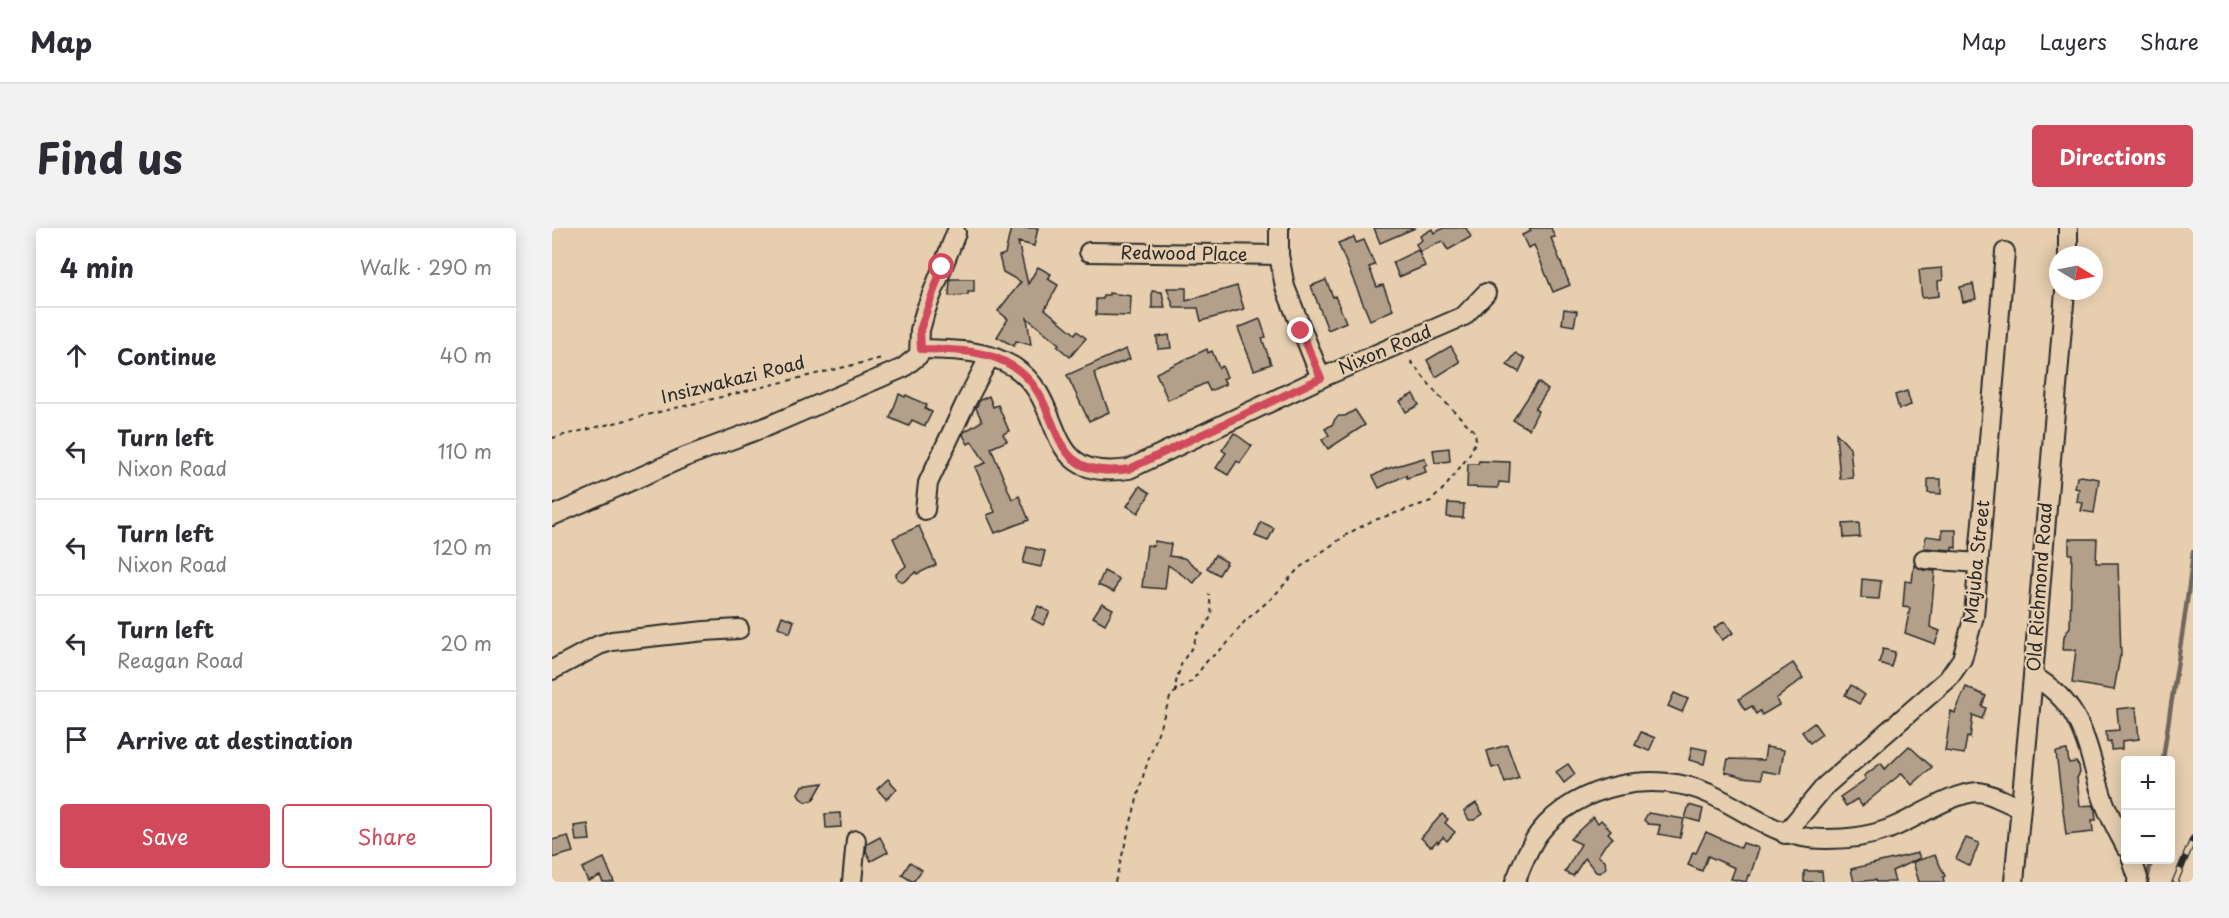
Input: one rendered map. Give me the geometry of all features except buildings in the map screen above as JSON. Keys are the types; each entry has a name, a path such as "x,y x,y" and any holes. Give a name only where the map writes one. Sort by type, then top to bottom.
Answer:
{"street":[{"path":"1279,228 1279,255 1285,286 1321,378"},
{"path":"2068,228 2068,246"},
{"path":"552,516 686,457 768,426 892,374 914,361 921,349 920,330 925,312 956,233"},
{"name":"Redwood Place","path":"1089,252 1279,255"},
{"name":"Majuba Street","path":"1785,834 1826,785 1947,679 1962,659 1974,616 2005,252"},
{"name":"Nixon Road","path":"921,349 969,350 990,356 1014,367 1031,381 1065,452 1078,464 1108,472 1129,469 1321,378 1464,316 1486,293"},
{"name":"Old Richmond Road","path":"2014,882 2064,300"},
{"path":"925,510 928,483 990,356"},
{"path":"1924,559 1979,563"},
{"path":"552,670 599,645 612,641 739,629"},
{"path":"2033,676 2050,685 2071,708 2086,739 2103,799 2121,837"},
{"path":"1515,882 1524,858 1539,833 1554,818 1576,802 1600,790 1629,783 1653,782 1683,786 1709,794 1761,824 1785,834 1824,840 1886,830 1962,795 1980,792 2020,808"},
{"path":"852,882 856,840"},
{"path":"2133,864 2138,880"}],"path":[{"path":"1115,882 1144,773 1171,695 1192,681 1207,661 1226,645 1245,621 1273,597 1299,568 1349,533 1372,521 1431,501 1446,486 1470,453 1476,440 1475,432 1437,394 1400,345"},
{"name":"Insizwakazi Road","path":"552,438 886,357"},
{"path":"1176,693 1176,682 1182,662 1193,646 1197,634 1212,615 1209,594"}],"waterway":[{"path":"2164,756 2193,552"},
{"path":"2147,882 2150,864"}],"railway":[{"path":"2175,882 2193,839"}],"route":[{"path":"942,267 920,330 921,349 969,350 990,356 1014,367 1031,381 1065,452 1078,464 1090,469 1108,472 1129,469 1321,378 1301,331"}]}
